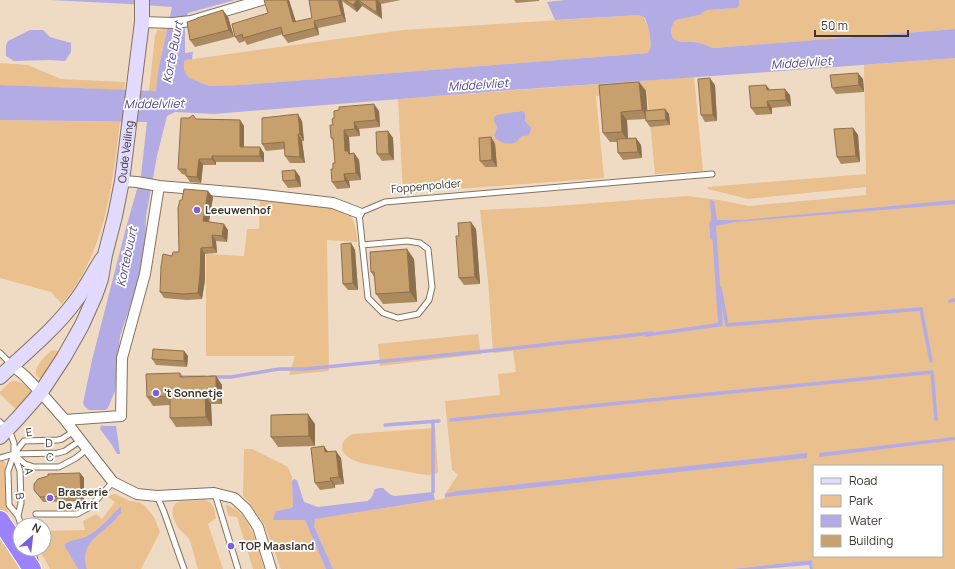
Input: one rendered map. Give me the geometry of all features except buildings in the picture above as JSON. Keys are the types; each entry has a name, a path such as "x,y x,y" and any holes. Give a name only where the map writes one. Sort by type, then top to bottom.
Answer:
{"highway":[{"path":"7,525 34,566"}],"main road":[{"name":"Oude Veiling","path":"2,430 41,392 64,357 82,325 101,279 122,181 142,22 142,4"},
{"name":"Oude Veiling","path":"0,377 66,313 105,255"}],"street":[{"path":"142,22 173,23 191,21 262,0"},
{"path":"122,181 333,203 359,213"},
{"path":"65,420 121,416 122,358 145,274 157,185"},
{"path":"12,365 41,392 74,431 113,482 137,494 157,496 214,493 234,498 246,509 258,527 271,569"}],"lane":[{"name":"Foppenpolder","path":"359,213 386,202 712,174"},
{"path":"359,213 362,244 368,298 383,313 398,318 418,314 429,300 432,287 428,249 420,243 407,241 362,244"},
{"path":"0,353 12,365"},
{"name":"A","path":"2,430 10,432 14,443 14,454 20,471 21,503 18,516"},
{"name":"E","path":"14,454 24,441 58,440 74,431"},
{"name":"D","path":"14,454 58,453 65,451 81,440"},
{"name":"C","path":"14,454 27,465 34,467 59,467 76,458 87,449"},
{"path":"0,458 14,454"},
{"name":"B","path":"7,525 18,516 10,505 8,472 14,454"},
{"path":"36,514 77,514 90,507 113,482"},
{"path":"214,493 238,569"},
{"path":"157,496 184,569"}],"green space":[{"path":"739,0 955,0 955,29 713,48 696,42 678,41 672,36 671,28 676,20 699,15 707,10 737,8 739,6"},
{"path":"639,15 644,18 649,30 651,46 648,53 240,85 210,86 187,77 184,70 184,62 186,60 403,30"},
{"path":"167,29 158,71 156,91 149,91 155,36 157,30"},
{"path":"955,58 955,569 813,569 812,560 732,569 333,569 314,526 314,519 443,499 458,475 452,470 445,401 500,395 498,374 516,372 513,351 493,353 488,281 480,210 543,207 687,196 749,206 866,195 866,187 748,199 708,189 707,187 866,174 864,65"},
{"path":"0,63 28,65 61,79 125,82 124,90 0,85"},
{"path":"694,77 703,171 655,174 647,91 596,96 604,178 403,193 398,99","holes":["519,111 525,113 525,121 531,127 523,136 494,137 497,127 496,125 505,113"]},
{"path":"0,120 120,122 110,194 98,240 77,284 62,304 51,292 0,278"},
{"path":"260,197 338,206 348,213 353,221 358,242 327,240 329,371 289,375 295,356 206,356 206,254 244,256 247,229 259,229"},
{"path":"478,334 481,354 380,366 378,344"},
{"path":"54,350 58,351 58,355 43,378 38,377 36,370 38,365 46,355"},
{"path":"13,381 26,386 32,393 19,412 0,394 0,392 10,382"},
{"path":"435,428 438,473 428,475 419,474 361,463 346,455 342,448 343,443 352,434"},
{"path":"244,449 252,449 288,467 292,477 293,505 291,508 276,511 274,520 305,520 326,569 281,569 264,524 243,496"},
{"path":"0,461 4,461 6,504 8,513 12,520 12,528 0,514"},
{"path":"115,494 130,501 139,502 144,505 154,517 160,532 141,569 87,569 85,561 87,549 90,543 121,513 121,507 100,527 91,533 64,545 78,569 50,569 43,557 52,557 52,531 85,530 83,521 96,514 102,519 115,502 108,497"},
{"path":"205,500 211,503 214,510 216,518 208,524 223,569 198,569 189,539 179,529 173,517 173,509 176,503 180,501"},
{"path":"227,505 242,515 248,523 256,542 264,569 253,569 237,517 228,516"},
{"path":"0,539 21,569 0,569"}],"water":[{"path":"50,0 235,0 188,13 185,19 185,53 193,52 192,59 184,62 184,70 188,77 210,86 240,85 648,53 651,46 649,30 645,18 639,15 555,20 547,2 565,0 739,0 739,6 737,8 707,10 699,15 676,20 673,24 671,28 672,36 678,41 696,42 713,48 955,29 955,58 499,91 214,114 175,112 167,116 157,156 146,216 145,249 135,292 120,336 115,391 108,408 105,410 89,410 83,403 92,360 141,175 147,122 0,120 0,85 156,91 158,71 172,7"},
{"path":"30,30 43,30 50,37 71,43 71,52 65,61 14,61 6,56 6,45 8,41"},
{"path":"522,111 525,113 525,121 531,127 527,136 521,137 516,142 510,144 501,142 494,136 497,127 494,120 495,116"},
{"path":"710,200 714,201 717,220 743,220 955,200 955,204 735,222 716,226 723,326 644,337 649,333 718,323"},
{"path":"102,425 116,426 120,454 117,454 100,429"},
{"path":"955,437 955,440 819,457 819,453"},
{"path":"807,453 807,458 445,497 445,494 457,491"},
{"path":"294,479 297,480 304,502 318,507 367,501 371,498 375,489 379,488 383,488 391,495 395,496 433,492 435,500 315,519 314,526 333,569 326,569 305,520 273,520 276,511 291,508 293,506 292,481"},
{"path":"120,507 121,513 90,543 87,549 85,561 87,569 78,569 64,545 84,537 96,530"},
{"path":"812,560 813,569 810,569 809,565 761,569 732,569"}],"waterway":[{"path":"712,238 711,223 715,222"},
{"path":"720,288 727,325 921,309 931,361"},
{"path":"950,301 955,300"},
{"path":"211,377 231,377 279,369 305,369 652,333"},
{"path":"451,420 932,372 936,419"},
{"path":"179,377 205,377"},
{"path":"433,421 433,492"},
{"path":"385,425 439,421"}],"place":[{"name":"Leeuwenhof","path":"197,210"},
{"name":"'t Sonnetje","path":"156,393"},
{"name":"Brasserie De Afrit","path":"50,498"},
{"name":"TOP Maasland","path":"231,546"}],"water label":[{"name":"Korte Buurt","path":"173,52"},
{"name":"Middelvliet","path":"801,63"},
{"name":"Middelvliet","path":"478,85"},
{"name":"Middelvliet","path":"154,104"},
{"name":"Kortebuurt","path":"127,257"}]}
